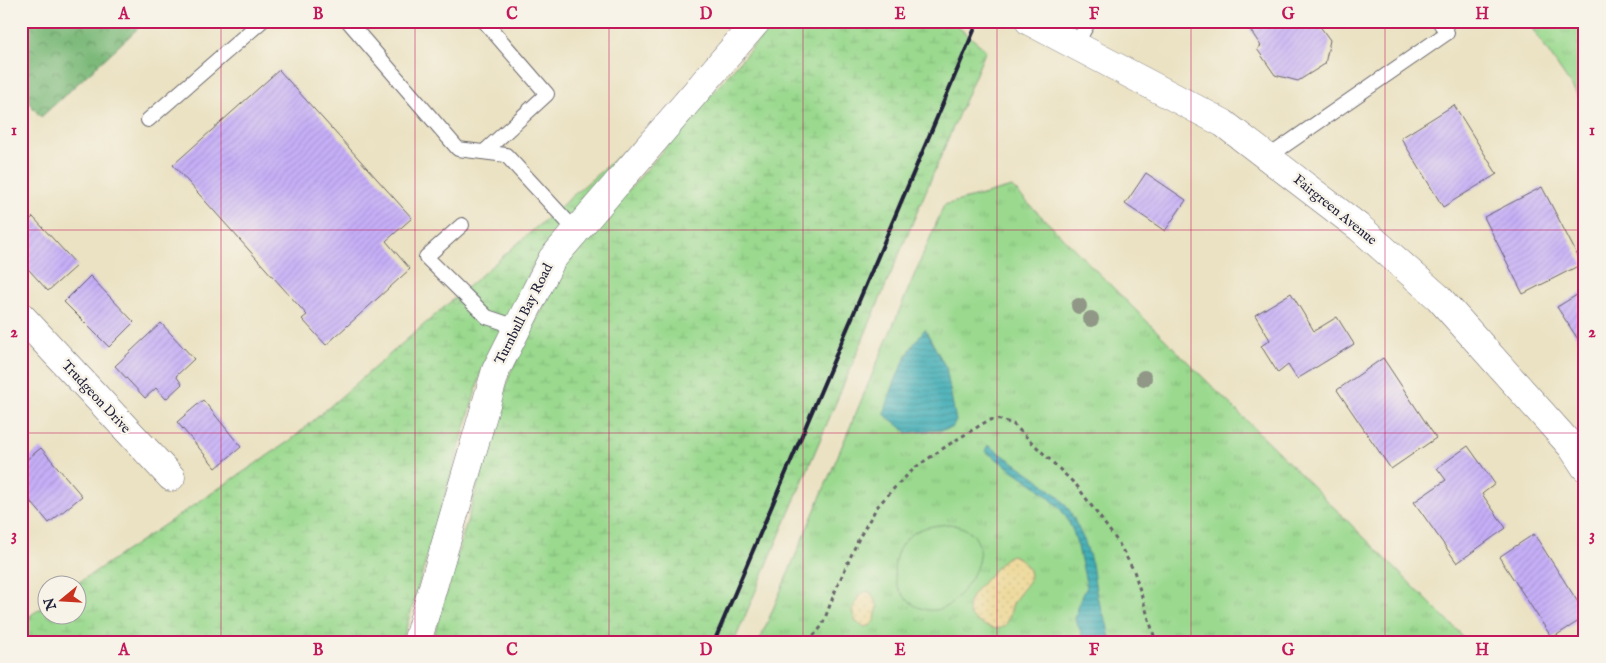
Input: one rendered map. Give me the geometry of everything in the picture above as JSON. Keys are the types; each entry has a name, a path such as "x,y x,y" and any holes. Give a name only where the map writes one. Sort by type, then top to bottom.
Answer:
{"street":[{"name":"Turnbull Bay Road","path":"417,642 496,370 552,259 757,21"},
{"name":"Fairgreen Avenue","path":"1029,21 1223,123 1360,228 1439,298 1572,447 1585,467"},
{"name":"Trudgeon Drive","path":"24,324 171,477"}],"lane":[{"path":"148,120 262,21"},
{"path":"484,21 547,94 484,152"},
{"path":"1076,46 1089,21"},
{"path":"1268,157 1447,33 1439,21"},
{"path":"356,24 458,149 506,155 576,231"},
{"path":"462,225 426,257 487,317 517,327"}],"path":[{"path":"808,642 822,626 836,589 877,507 916,467 989,420 997,419 1013,424 1077,486 1118,542 1134,571 1156,642"}],"green space":[{"path":"21,21 146,21 41,117 21,94"},
{"path":"775,21 951,21 986,50 734,642 432,642 510,373 564,265"},
{"path":"1527,21 1585,21 1585,106"},
{"path":"637,140 539,254 483,366 402,642 21,642 21,622 38,610 38,626 88,626 88,576 291,440"},
{"path":"1012,187 1459,632 1465,642 759,642 944,205"},
{"path":"949,524 964,528 973,535 978,543 977,564 966,586 949,605 936,610 922,609 905,597 898,587 894,566 897,555 901,545 909,536 919,530"}],"sand":[{"path":"1011,555 1024,563 1030,574 1029,579 1014,602 1005,626 996,629 977,622 971,616 970,602 979,587"},
{"path":"866,591 871,593 878,607 875,621 865,627 856,622 852,611 858,597"}],"water":[{"path":"925,329 946,368 956,421 952,428 908,433 884,414 900,369 911,348"},
{"path":"988,445 1035,477 1059,497 1070,511 1085,542 1092,564 1097,597 1107,624 1111,642 1083,642 1075,619 1080,601 1087,587 1078,547 1066,517 1059,507 1037,487 985,451"}],"building":[{"path":"1244,21 1316,21 1330,40 1325,64 1298,81 1275,75 1257,49 1261,46"},
{"path":"279,70 412,218 386,241 410,269 326,345 302,319 307,315 173,165"},
{"path":"1454,105 1497,174 1443,207 1401,138"},
{"path":"1146,173 1186,200 1165,231 1125,204"},
{"path":"1542,187 1582,264 1523,294 1484,217"},
{"path":"33,217 77,265 48,291 21,261 21,228"},
{"path":"90,276 134,322 109,347 64,302"},
{"path":"1585,290 1585,350 1557,307"},
{"path":"1291,293 1314,331 1337,317 1354,344 1297,379 1288,365 1278,373 1261,346 1270,340 1255,315"},
{"path":"161,323 194,359 176,376 182,384 166,399 156,388 145,398 115,366"},
{"path":"1383,358 1436,438 1391,469 1337,390"},
{"path":"203,400 241,447 216,468 177,422"},
{"path":"1468,446 1495,484 1482,494 1506,528 1457,563 1414,502 1446,480 1437,468"},
{"path":"41,448 82,496 49,523 21,490 21,464"},
{"path":"1534,534 1585,613 1585,617 1552,638 1499,557"}],"railway":[{"path":"714,642 978,21"}]}
